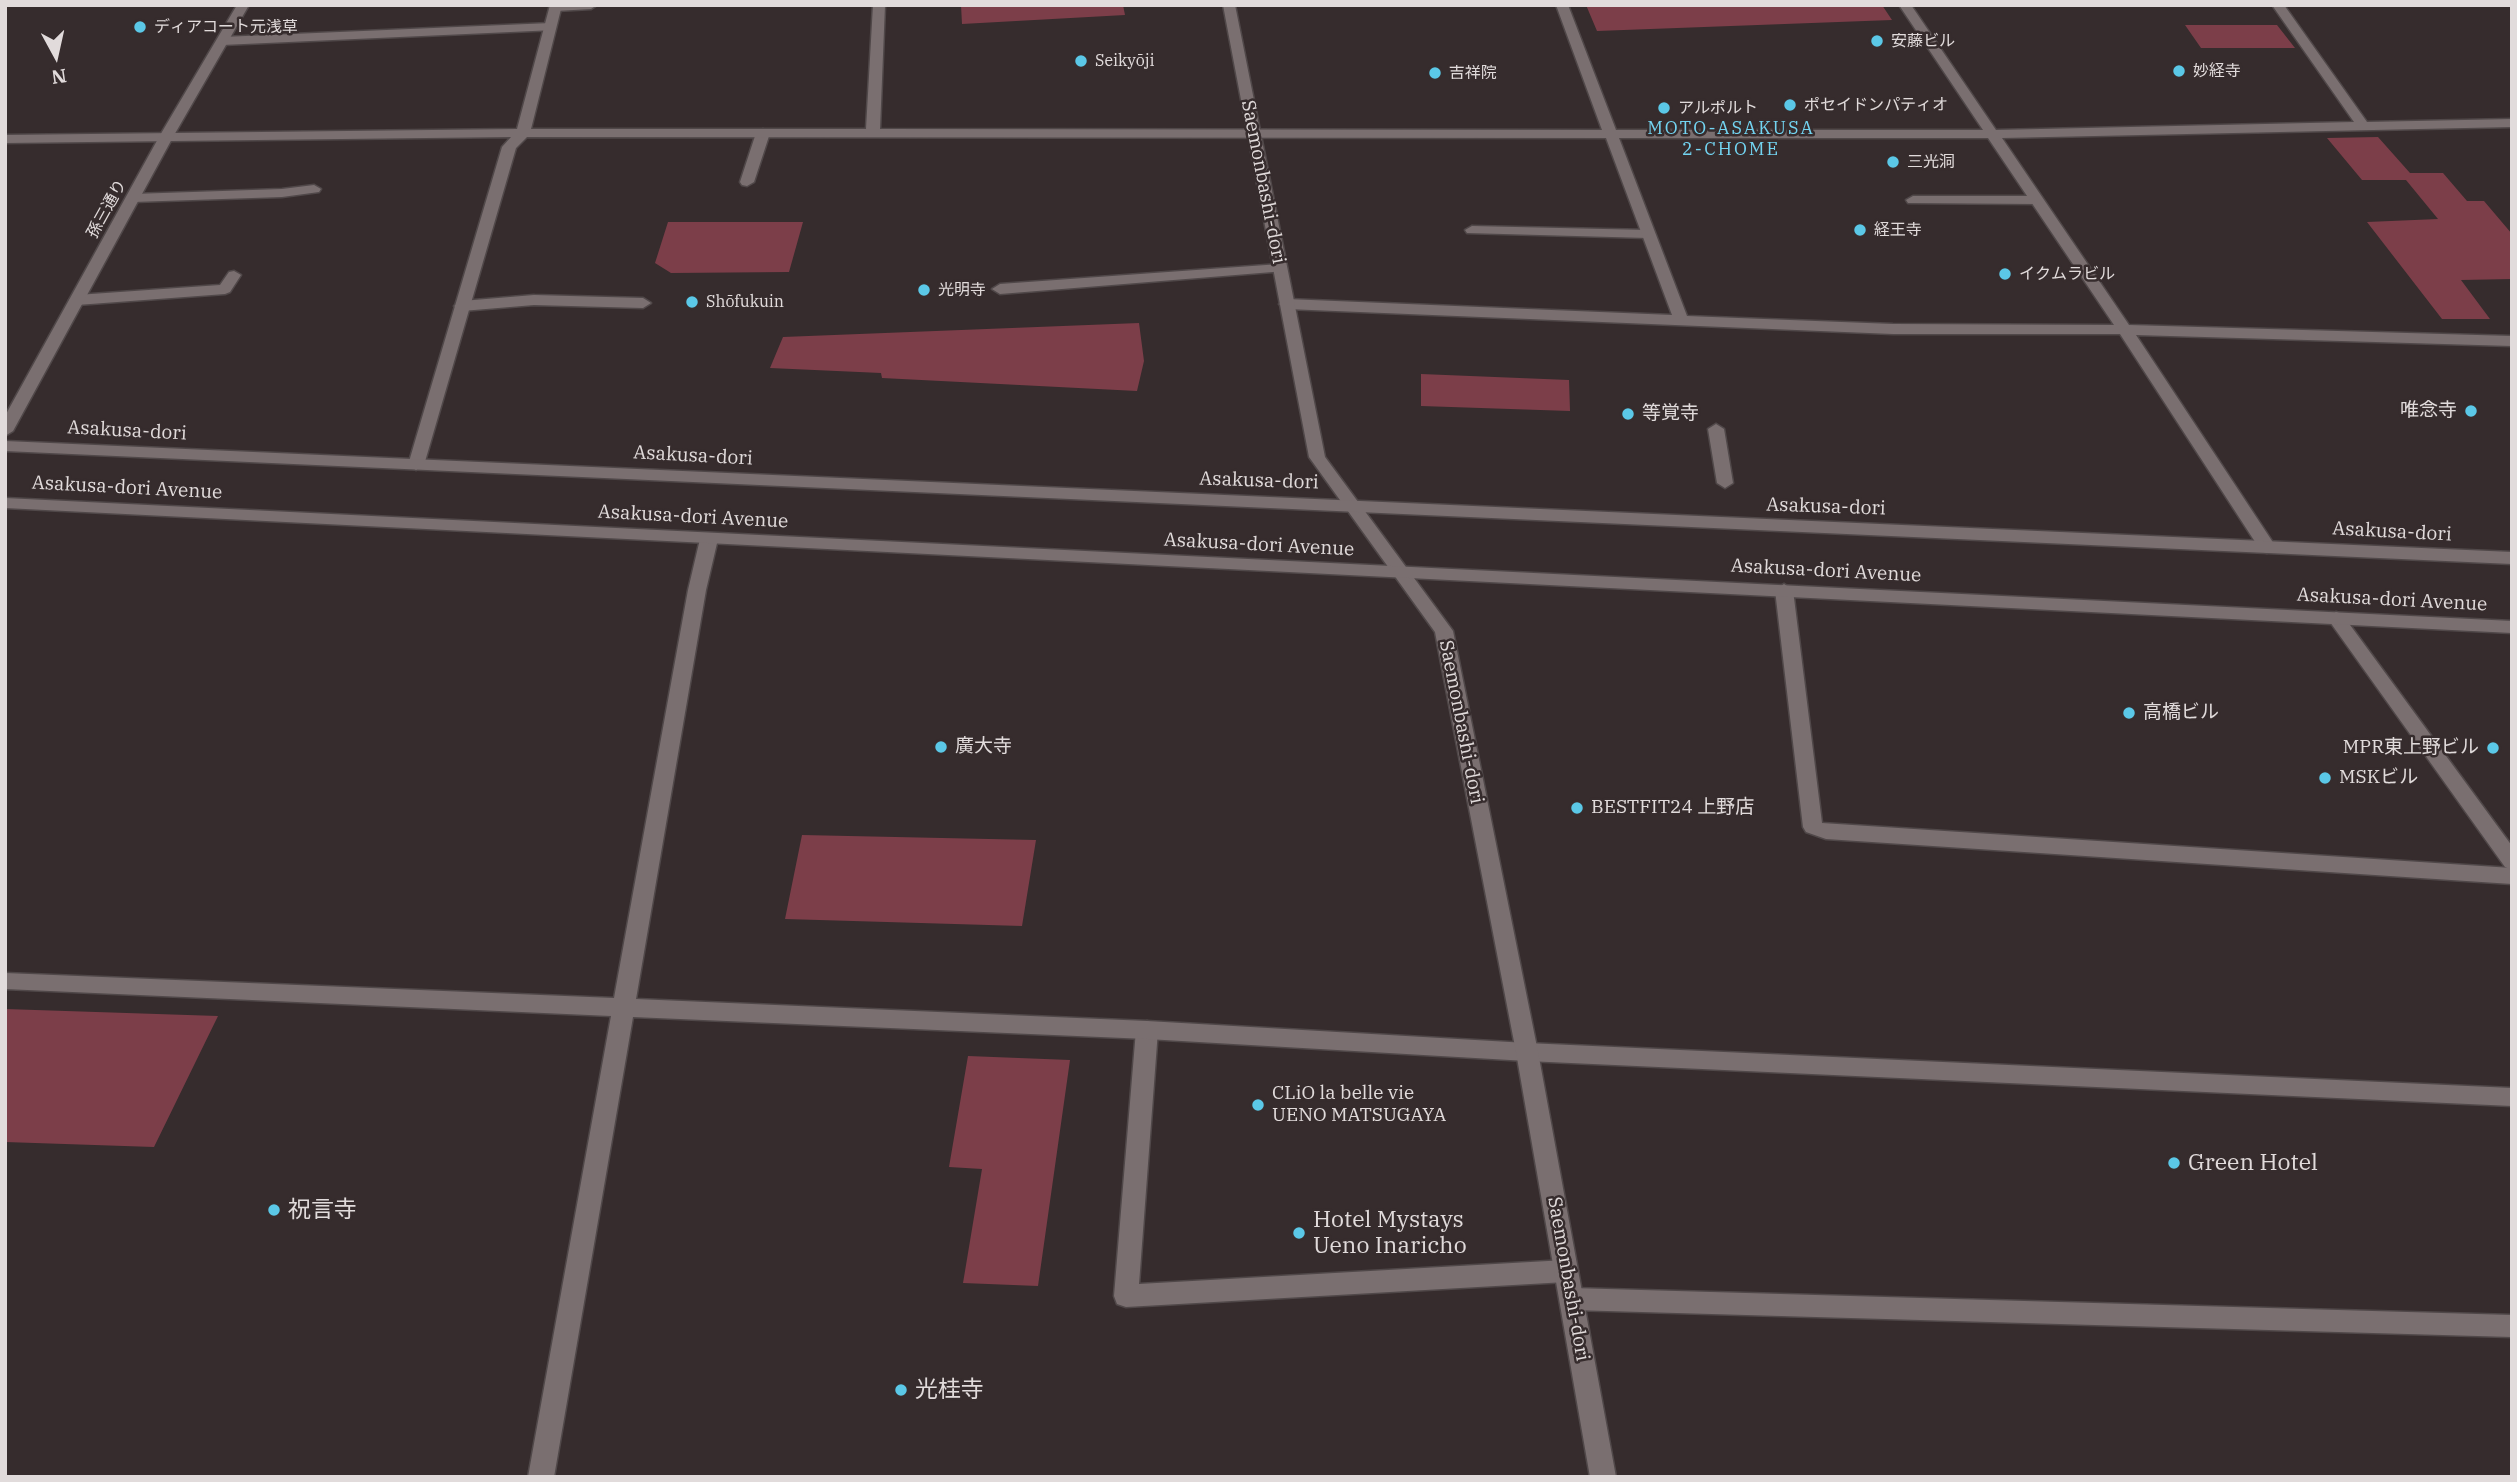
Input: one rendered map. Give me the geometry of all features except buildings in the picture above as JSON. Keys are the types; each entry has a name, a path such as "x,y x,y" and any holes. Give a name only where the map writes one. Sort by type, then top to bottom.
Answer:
{"street":[{"name":"孫三通り","path":"5,431 166,137 243,5"},
{"path":"416,465 509,147 523,133 556,6 591,5"},
{"path":"873,133 880,5"},
{"name":"Saemonbashi-dori","path":"1229,5 1317,457 1444,631 1527,1052 1603,1477"},
{"path":"1562,5 1681,319"},
{"path":"1905,5 2125,330 2267,547"},
{"path":"2278,5 2363,126"},
{"path":"222,41 551,27"},
{"path":"5,139 523,133 1991,134 2512,123"},
{"path":"747,181 763,133"},
{"path":"133,198 314,189"},
{"path":"1913,200 2035,200"},
{"path":"1472,230 1647,234"},
{"path":"1000,289 1280,268"},
{"path":"77,300 225,289 234,275"},
{"path":"462,306 534,300 643,303"},
{"path":"1287,304 1894,329 2125,330 2512,341"},
{"path":"1716,429 1725,483"},
{"name":"Asakusa-dori","path":"5,446 2512,558"},
{"name":"Asakusa-dori Avenue","path":"5,503 2512,627"},
{"path":"541,1477 697,590 709,539"},
{"path":"1784,590 1812,827 1826,832 2512,876"},
{"path":"2336,618 2512,862"},
{"path":"5,981 1147,1030 1527,1052 2512,1097"},
{"path":"1147,1030 1126,1296 1566,1271"},
{"path":"1572,1299 2512,1325"}],"shaded area":[{"path":"961,5 1123,5 1125,15 962,24"},
{"path":"1586,5 1882,5 1892,20 1597,31"},
{"path":"2185,25 2277,25 2295,48 2201,48"},
{"path":"2378,137 2410,173 2443,173 2467,201 2484,201 2512,234 2512,279 2461,280 2490,319 2442,319 2367,222 2438,219 2406,180 2362,180 2327,138"},
{"path":"668,222 803,222 789,272 671,273 655,263"},
{"path":"1139,323 1144,361 1137,391 882,378 881,373 770,368 783,337"},
{"path":"1421,374 1569,380 1570,411 1421,406"},
{"path":"802,835 1036,840 1022,926 785,919"},
{"path":"5,1009 218,1016 154,1147 5,1142"},
{"path":"968,1056 1070,1060 1038,1286 963,1283 982,1169 949,1167"}],"place":[{"name":"ディアコート元浅草","path":"140,27"},
{"name":"安藤ビル","path":"1877,41"},
{"name":"Seikyōji","path":"1081,61"},
{"name":"妙経寺","path":"2179,71"},
{"name":"吉祥院","path":"1435,73"},
{"name":"ポセイドンパティオ","path":"1790,105"},
{"name":"アルポルト","path":"1664,108"},
{"name":"三光洞","path":"1893,162"},
{"name":"経王寺","path":"1860,230"},
{"name":"イクムラビル","path":"2005,274"},
{"name":"光明寺","path":"924,290"},
{"name":"Shōfukuin","path":"692,302"},
{"name":"唯念寺","path":"2471,411"},
{"name":"等覚寺","path":"1628,414"},
{"name":"高橋ビル","path":"2129,713"},
{"name":"廣大寺","path":"941,747"},
{"name":"MPR東上野ビル","path":"2493,748"},
{"name":"MSKビル","path":"2325,778"},
{"name":"BESTFIT24 上野店","path":"1577,808"},
{"name":"CLiO la belle vie UENO MATSUGAYA","path":"1258,1105"},
{"name":"Green Hotel","path":"2174,1163"},
{"name":"祝言寺","path":"274,1210"},
{"name":"Hotel Mystays Ueno Inaricho","path":"1299,1233"},
{"name":"光桂寺","path":"901,1390"}],"district":[{"name":"MOTO-ASAKUSA 2-CHOME","path":"1731,139"}]}
